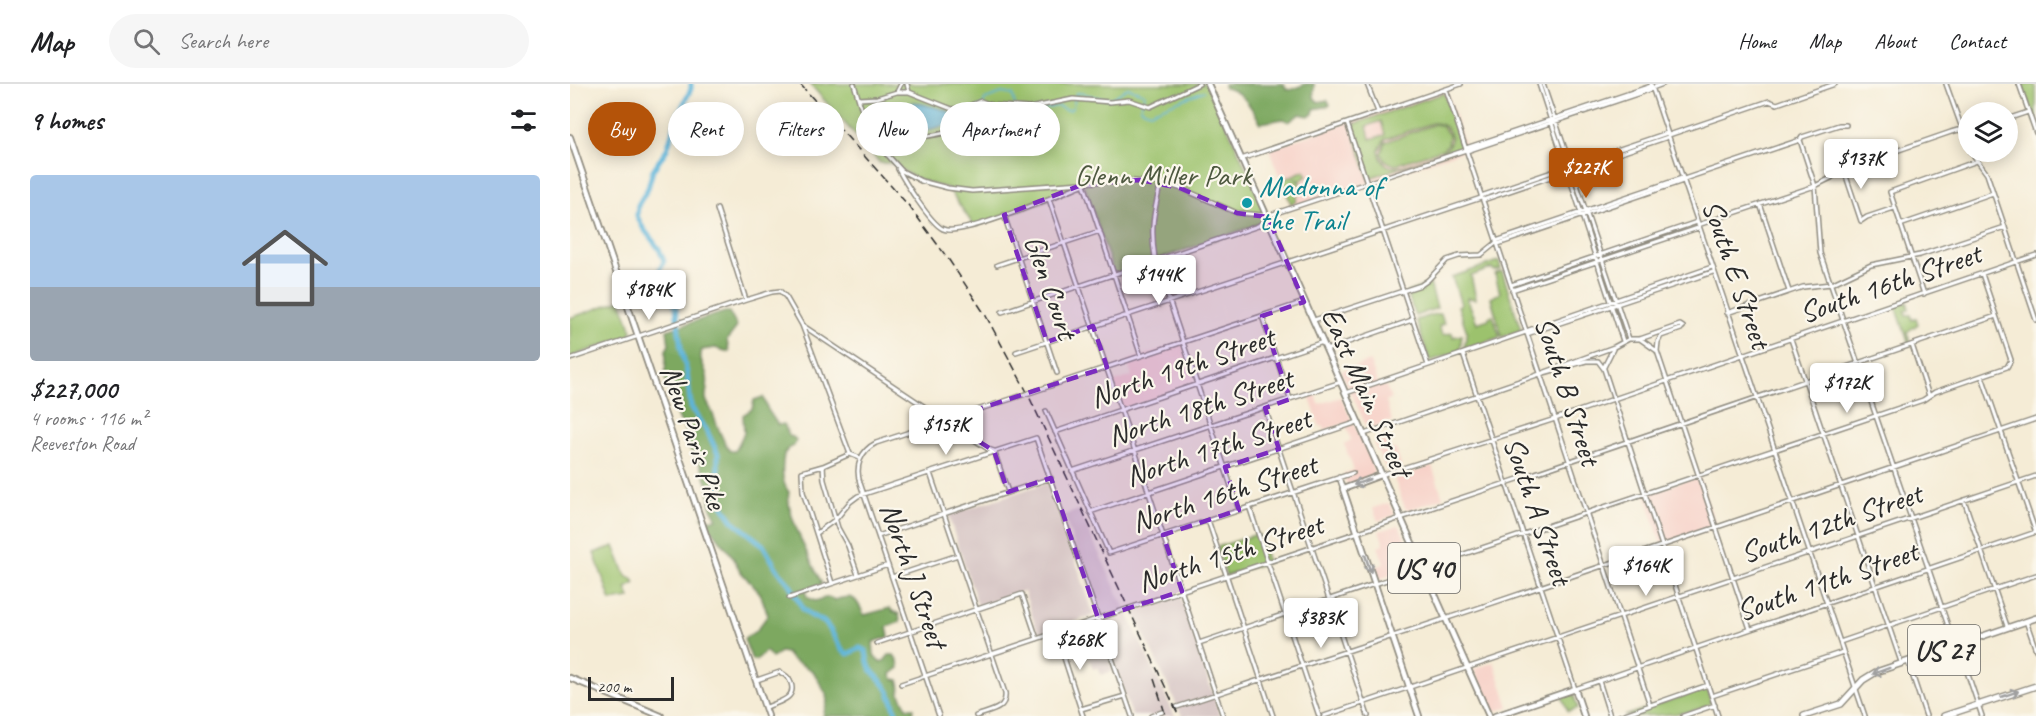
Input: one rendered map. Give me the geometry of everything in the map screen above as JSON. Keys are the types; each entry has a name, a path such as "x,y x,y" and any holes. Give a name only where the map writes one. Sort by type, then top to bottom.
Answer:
{"highway":[{"name":"US 27","path":"1804,716 1841,704 1863,680 1871,675 2036,618"},
{"name":"US 27","path":"1944,716 2036,686"}],"main road":[{"name":"East Main Street","path":"1208,84 1489,716"},
{"name":"New Paris Pike","path":"570,137 768,716"},
{"name":"North 16th Street","path":"1343,489 1381,475"},
{"name":"US 40","path":"1343,489 1419,716"},
{"path":"570,678 661,716"},
{"name":"South 11th Street","path":"1495,716 1575,689"},
{"name":"South A Street","path":"1575,689 1584,716"}],"street":[{"path":"854,84 860,102"},
{"path":"897,92 901,84"},
{"path":"907,84 909,92"},
{"path":"1060,102 1075,99 1110,102 1129,100 1155,106 1199,84"},
{"path":"1367,84 1378,112"},
{"path":"1241,159 1461,84"},
{"path":"1541,84 1614,303 1629,339"},
{"path":"1002,312 1258,226 1268,217 1663,84"},
{"path":"1016,352 1769,101 1777,104 1835,84"},
{"path":"1946,84 1958,117"},
{"path":"2019,84 2036,133"},
{"name":"South E Street","path":"1651,87 1866,716"},
{"name":"South B Street","path":"1446,89 1650,705"},
{"path":"859,99 909,92 940,104"},
{"path":"2018,115 2028,112"},
{"path":"1347,123 1428,366"},
{"path":"1314,320 1424,283 1447,260 1459,256 1481,255 1497,242 1800,140 1802,137 1839,125 1846,125"},
{"path":"1512,288 1600,261 1815,186 1831,178 1843,166 1875,164 1893,152 1958,131"},
{"path":"1800,140 1815,186 1818,245 1911,518 1982,716"},
{"path":"888,156 916,198 944,230 964,228 1004,215 1084,184"},
{"path":"1923,294 1889,195 1892,190 1974,162"},
{"path":"1978,162 1986,172 2016,262 2034,305 2036,320"},
{"path":"894,163 916,180 963,190 1123,180 1161,183 1185,190 1237,213 1268,217"},
{"path":"1843,166 1861,221 1894,208"},
{"path":"1161,183 1152,220 1151,235 1155,261 1239,510"},
{"path":"1084,184 1142,356"},
{"path":"1900,225 1993,193"},
{"path":"1049,199 1136,451 1223,716"},
{"path":"1760,204 1789,292"},
{"path":"717,209 746,300"},
{"name":"Glen Court","path":"1004,215 1057,373"},
{"path":"1512,288 1598,256 1698,225"},
{"path":"1727,313 1803,287 1831,284 1871,265 1911,257 2005,227"},
{"path":"997,265 1100,231"},
{"name":"South 16th Street","path":"1381,475 1555,419 2036,255"},
{"path":"1346,393 1713,269"},
{"path":"1199,643 1876,416 1935,392 2007,367 2011,360 1982,274"},
{"path":"570,359 779,291 786,297 802,325 850,454"},
{"path":"832,583 802,488 802,471 823,466 850,454 860,458 868,448 876,443 1304,302"},
{"path":"1614,303 1623,341"},
{"path":"1262,316 1290,399"},
{"name":"North 15th Street","path":"901,684 1358,533 1996,316"},
{"path":"1326,350 1412,320"},
{"path":"802,325 994,451"},
{"path":"1364,434 1540,374 1614,347 1623,341 1640,339 1683,327 1661,336 1657,351 1750,629"},
{"path":"1640,339 1657,351"},
{"path":"1791,339 1875,587 1926,716"},
{"name":"North 19th Street","path":"1054,432 1323,342"},
{"path":"1912,345 1929,396"},
{"path":"1604,369 1614,347"},
{"name":"South A Street","path":"1463,354 1575,689"},
{"path":"1540,374 1586,361 1598,361 1604,369 1718,716"},
{"path":"1982,376 2036,533"},
{"name":"North 18th Street","path":"1072,471 1341,382"},
{"path":"1265,408 1368,716"},
{"path":"1046,411 1090,512"},
{"path":"1177,708 2036,419"},
{"name":"North 17th Street","path":"1090,512 1358,422"},
{"path":"817,533 836,519 850,502 864,495 1034,438 1038,441 1132,716"},
{"path":"994,451 1008,492"},
{"name":"North J Street","path":"860,458 857,474 939,716"},
{"path":"823,466 824,480 836,519 858,575"},
{"path":"930,472 1005,693 1006,700 1001,707 976,716"},
{"name":"North 16th Street","path":"1090,512 1109,553 1353,473"},
{"name":"South 12th Street","path":"1324,716 2036,476"},
{"path":"1339,477 1343,489"},
{"path":"878,536 1051,478"},
{"path":"1964,500 2008,627"},
{"path":"1249,506 1319,716"},
{"path":"1208,520 1273,716"},
{"name":"South 11th Street","path":"1575,689 2036,533"},
{"path":"892,577 958,555"},
{"path":"789,598 888,566"},
{"path":"1840,642 2036,575"},
{"path":"877,643 1022,594 1038,639"},
{"path":"2026,621 2036,650"},
{"path":"1056,633 1083,716"},
{"path":"1712,696 1843,652"},
{"path":"755,680 778,672 783,673 791,683 792,693 787,698 765,708"},
{"path":"1599,681 1610,716"},
{"path":"1619,716 1708,685"},
{"path":"1081,709 1125,696"},
{"path":"1683,716 1715,705"},
{"path":"1151,716 1162,712"}],"highlighted area":[{"path":"1140,180 1180,188 1237,213 1268,217 1304,302 1262,316 1290,399 1265,408 1279,449 1225,467 1239,510 1163,535 1182,591 1098,618 1051,478 1008,492 994,451 945,420 1107,367 1093,326 1047,342 1004,215 1084,184"}],"shaded area":[{"path":"1446,89 1466,150 1291,208 1269,149"},
{"path":"1183,342 1197,384 1121,410 1112,383 1132,376 1127,361"},
{"path":"1370,361 1378,385 1386,386 1391,399 1386,401 1392,421 1369,429 1341,371"},
{"path":"1316,394 1319,404 1341,397 1371,460 1374,472 1370,477 1347,485 1343,474 1354,470 1344,444 1351,440 1345,424 1324,430 1323,426 1320,427 1309,396"},
{"path":"1388,440 1391,450 1396,449 1401,466 1387,471 1374,444"},
{"path":"1432,466 1443,498 1408,510 1405,508 1395,481 1396,478"},
{"path":"1699,476 1716,527 1662,546 1645,494"},
{"path":"1049,482 1094,615 1038,634 1024,591 978,606 948,515"},
{"path":"1389,503 1395,515 1378,521 1373,508"},
{"path":"1079,510 1175,716 1132,716 1064,515"},
{"path":"1399,525 1418,566 1379,579 1375,567 1384,564 1378,546 1384,544 1379,531"},
{"path":"1180,595 1220,716 1182,716 1133,611"},
{"path":"1097,623 1113,671 1101,675 1098,667 1093,669 1079,629"},
{"path":"1494,662 1509,707 1493,712 1474,669"}],"green space":[{"name":"Glenn Miller Park","path":"810,84 1208,84 1268,217 1262,223 1114,275 1084,184 974,226 948,188 919,179 894,163 880,163 874,156 928,156 928,102 856,102 856,136 844,122 844,102 826,102"},
{"path":"1224,84 1284,84 1286,89 1290,90 1306,84 1314,84 1315,98 1319,102 1327,100 1330,104 1314,109 1313,114 1308,116 1300,114 1289,122 1283,119 1261,123 1246,101 1231,89 1224,88"},
{"path":"2022,84 2034,84 2036,88 2036,123"},
{"path":"1444,93 1462,148 1369,178 1351,125","holes":["1381,121 1385,135 1370,139 1367,126","1432,123 1446,127 1450,135 1450,143 1444,151 1397,167 1387,165 1383,161 1379,150 1385,139"]},
{"path":"1435,124 1442,126 1449,135 1448,144 1443,149 1395,165 1385,161 1381,153 1385,142"},
{"path":"1305,170 1307,176 1300,181 1293,178 1300,182 1296,202 1291,204 1282,180"},
{"path":"1499,261 1501,269 1494,271 1492,268 1471,276 1476,299 1467,298 1477,323 1493,316 1500,337 1464,349 1467,332 1458,306 1461,304 1452,277"},
{"path":"1502,271 1521,330 1502,337 1491,298 1500,293 1495,274"},
{"path":"1430,284 1437,308 1415,316 1407,292"},
{"path":"621,300 632,331 629,336 570,357 570,318"},
{"path":"1907,302 1909,309 1905,311 1906,315 1911,315 1912,320 1916,319 1918,324 1907,332 1911,344 1909,345 1896,306"},
{"path":"729,312 737,327 727,340 729,352 715,348 702,350 701,357 707,380 706,399 722,437 730,451 735,451 744,433 743,415 752,409 754,400 763,397 778,425 784,424 789,436 796,440 794,446 784,454 783,479 789,492 795,525 822,584 805,590 807,597 815,601 828,597 835,600 850,597 859,604 864,615 890,608 899,614 900,622 887,627 889,637 873,642 874,655 879,662 884,661 889,655 894,655 898,661 899,668 891,674 893,679 899,680 900,694 907,708 914,708 913,713 909,716 823,716 827,702 826,694 813,671 791,659 786,653 780,652 772,658 766,651 756,660 752,660 744,639 757,630 768,615 760,593 740,571 733,557 702,517 717,519 711,508 708,485 698,459 688,447 689,437 678,417 665,378 666,350 669,345 667,330"},
{"path":"1441,314 1444,324 1439,326 1442,335 1452,333 1453,337 1462,335 1460,351 1430,361 1416,320"},
{"path":"1258,534 1268,562 1226,576 1217,547"},
{"path":"614,546 626,576 633,579 635,583 626,588 630,598 611,601 594,553"},
{"path":"1704,689 1711,702 1704,707 1683,713 1624,716"},
{"path":"1573,693 1578,708 1568,711 1562,697"}],"water":[{"path":"928,105 940,109 940,127 928,130"}],"waterway":[{"path":"691,84 667,149 653,170 648,188 638,205 637,216 659,249 664,261 658,273 667,294 676,307 691,407 707,431 718,454 718,491 724,508 733,521 763,545 803,609 824,622 842,650 848,654 860,648 866,651 870,667 889,691 897,716"},
{"path":"1060,107 1070,110 1073,107 1076,93 1106,99 1128,88 1145,95 1140,108 1150,112 1204,91"},
{"path":"984,102 985,99 1002,93 1013,95 1014,102"}],"railway":[{"path":"800,84 909,206 949,260 986,316 1026,390 1179,716"},
{"path":"1154,679 1166,716"}],"place":[{"name":"Madonna of the Trail","path":"1247,203"}]}
